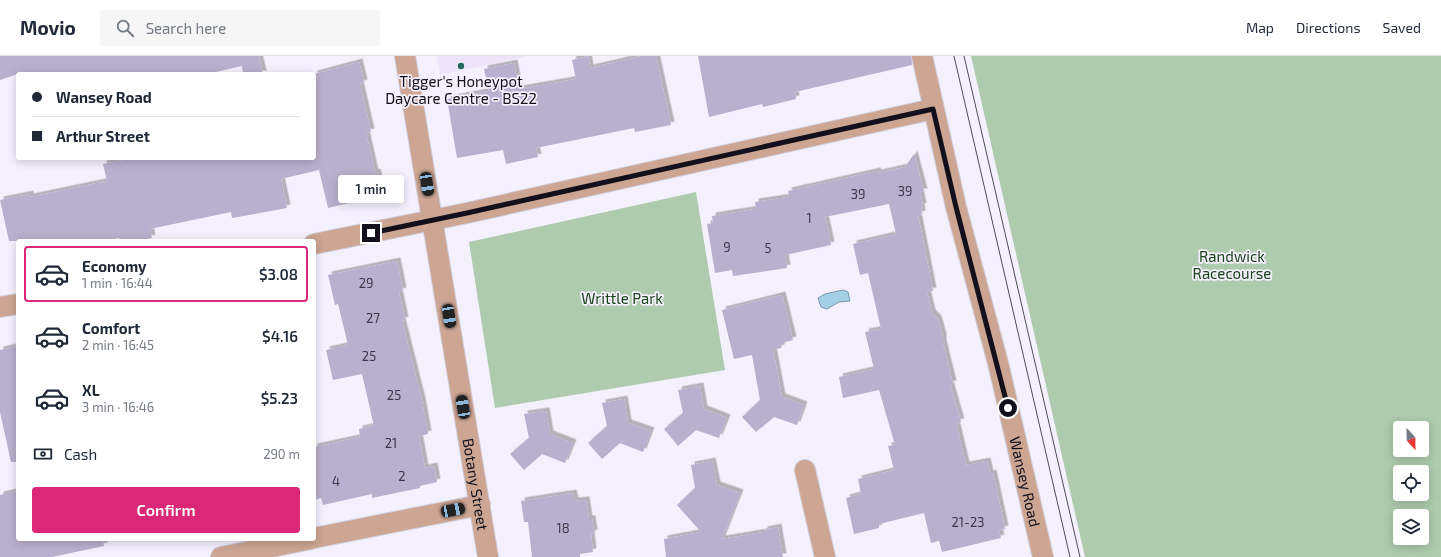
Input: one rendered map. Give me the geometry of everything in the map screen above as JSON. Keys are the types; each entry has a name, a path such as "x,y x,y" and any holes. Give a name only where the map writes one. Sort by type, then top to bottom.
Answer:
{"street":[{"name":"Botany Street","path":"405,56 488,557"},
{"name":"Wansey Road","path":"922,56 956,207 998,363 1043,557"},
{"path":"316,244 433,220 933,109"},
{"path":"0,307 16,304"},
{"path":"805,470 825,557"},
{"path":"316,538 480,505"},
{"path":"221,557 300,541"}],"shaded area":[{"name":"Tigger's Honeypot Daycare Centre - BS22","path":"437,56 527,56 440,75"}],"green space":[{"name":"Randwick Racecourse","path":"971,56 1441,56 1441,557 1085,557"},
{"name":"Writtle Park","path":"696,192 725,370 495,408 469,242"}],"water":[{"path":"843,290 848,292 850,301 839,302 827,309 821,307 818,298 825,294"}],"building":[{"path":"0,56 259,56 263,72 243,72 242,66 216,72 16,72 16,75 0,80"},
{"path":"588,56 590,68 642,56 656,56 671,125 635,132 634,128 536,148 538,157 506,164 503,150 457,158 447,99 489,91 484,69 514,63 519,89 576,79 572,60"},
{"path":"698,56 911,56 912,65 795,92 796,99 763,107 762,104 709,117"},
{"path":"359,62 364,83 360,84 371,132 366,133 375,173 377,172 383,195 328,208 319,170 281,179 287,208 232,218 231,212 150,229 152,238 147,239 16,239 16,241 9,241 0,200 30,194 30,197 107,181 103,164 124,160 316,160 316,73"},
{"path":"914,154 924,192 920,192 923,206 921,207 922,214 918,215 933,291 927,292 932,313 938,319 943,337 943,343 953,384 950,384 961,422 956,423 966,465 987,461 990,474 993,473 1005,529 999,530 1001,538 942,552 939,541 931,543 924,513 879,524 879,528 854,534 846,498 861,494 858,479 894,470 888,446 895,445 879,390 843,398 839,377 874,369 865,332 881,329 868,273 860,275 853,244 896,234 889,204 825,217 831,245 785,255 787,268 733,276 732,270 715,273 707,224 713,223 712,216 756,209 755,202 789,197 788,191 877,171 878,173 905,167"},
{"path":"397,261 403,291 399,292 405,320 402,321 422,401 428,434 419,436 425,468 434,466 437,482 420,486 420,488 372,498 372,494 323,505 321,498 316,499 316,447 360,437 359,429 374,426 362,374 333,380 326,350 348,345 338,304 335,305 328,275"},
{"path":"782,295 793,340 782,343 781,348 773,350 782,397 804,405 797,425 774,417 756,432 742,417 760,400 752,355 734,359 722,310"},
{"path":"16,346 16,462 11,462 0,412 0,350"},
{"path":"700,386 704,409 727,418 719,438 696,430 678,446 664,429 683,413 678,390"},
{"path":"624,399 628,423 651,431 643,452 620,443 602,459 588,443 607,426 602,403"},
{"path":"546,411 550,434 573,443 565,463 542,454 524,470 510,454 529,438 524,414"},
{"path":"712,461 717,485 740,493 722,539 764,532 764,530 778,527 783,557 666,557 664,539 701,532 677,505 695,488 691,465"},
{"path":"16,491 16,541 103,541 104,546 52,557 0,557 0,495"},
{"path":"573,493 575,501 586,500 589,519 592,519 594,533 591,534 593,552 580,554 580,557 532,557 528,522 524,522 521,501"}],"tram line":[{"path":"954,56 1070,557"},
{"path":"964,56 1080,557"}],"place":[{"name":"Tigger's Honeypot Daycare Centre - BS22","path":"461,66"}],"route":[{"path":"371,233 933,109 956,207 998,363 1008,408"}]}
